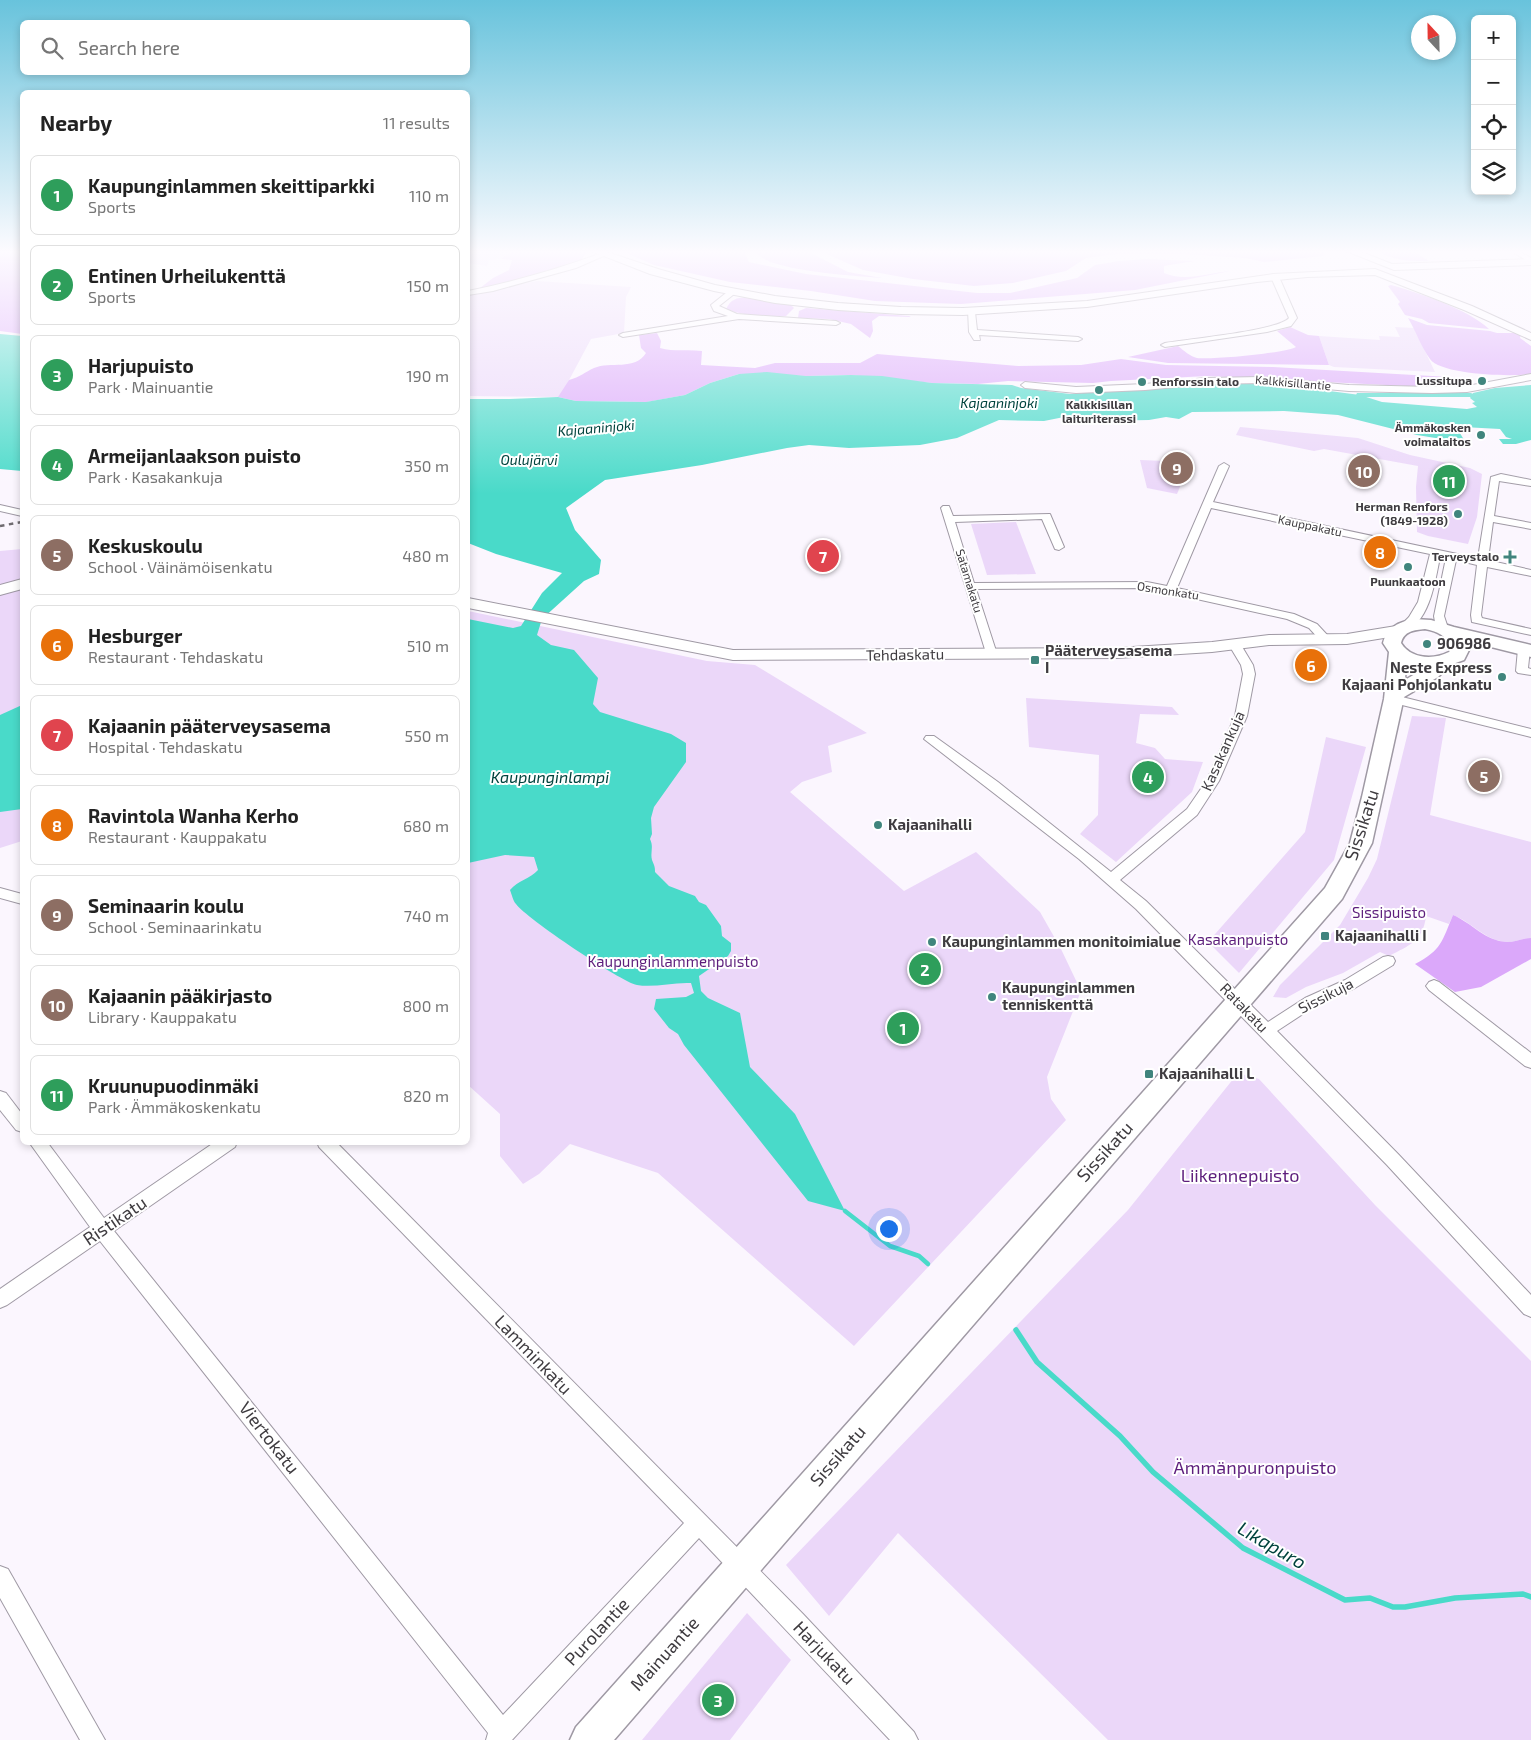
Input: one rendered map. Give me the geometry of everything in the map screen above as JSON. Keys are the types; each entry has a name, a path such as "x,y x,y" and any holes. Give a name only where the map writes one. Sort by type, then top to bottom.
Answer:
{"main road":[{"path":"1401,629 1425,624 1524,645"},
{"name":"Sissikatu","path":"741,1569 1107,1149 1334,893 1361,843 1373,798 1394,697 1393,688 1397,651 1392,643 1393,636 1401,629"},
{"path":"1394,697 1431,673 1451,657 1460,643 1444,629"},
{"path":"1397,651 1420,662 1451,657 1476,648 1524,645"},
{"name":"Mainuantie","path":"589,1740 741,1569"}],"street":[{"path":"623,335 640,332"},
{"path":"975,332 975,335 1078,339"},
{"path":"1165,345 1251,332"},
{"name":"Kalkkisillantie","path":"1025,385 1076,390 1145,387 1206,381 1260,380 1365,389 1441,390 1467,388 1531,377"},
{"path":"1171,590 1224,466"},
{"path":"1527,672 1524,645 1476,620 1476,615 1494,478 1531,483"},
{"name":"Kauppakatu","path":"1207,504 1531,573"},
{"path":"0,508 20,513"},
{"name":"Satamakatu","path":"946,508 991,654"},
{"path":"950,519 1046,516 1059,547"},
{"path":"1488,518 1531,526"},
{"path":"1401,629 1414,620 1423,607 1435,553"},
{"path":"1444,629 1439,616 1452,556"},
{"path":"0,590 20,585"},
{"name":"Osmonkatu","path":"971,586 1142,585 1306,621 1324,638"},
{"name":"Tehdaskatu","path":"470,603 733,655 1116,653 1235,646 1269,640 1324,638 1347,639 1397,651"},
{"name":"Tehdaskatu","path":"1347,639 1401,629"},
{"name":"Kasakankuja","path":"1112,879 1123,872 1192,812 1213,781 1241,716 1249,674 1235,646"},
{"path":"1394,697 1531,733"},
{"name":"Ratakatu","path":"930,739 994,785 1112,879 1141,905 1239,1002 1392,1160 1531,1308"},
{"path":"0,893 20,898"},
{"name":"Sissikuja","path":"1266,1031 1310,1002 1350,984 1388,961"},
{"path":"1434,986 1531,1062"},
{"path":"0,1098 20,1123"},
{"name":"Viertokatu","path":"38,1145 102,1230 499,1736"},
{"name":"Ristikatu","path":"0,1299 225,1145"},
{"name":"Lamminkatu","path":"328,1145 741,1569"},
{"name":"Purolantie","path":"499,1736 698,1524"},
{"name":"Harjukatu","path":"741,1569 906,1740"},
{"path":"0,1577 93,1740"}],"green space":[{"path":"470,332 624,332 591,339 560,397 470,396"},
{"path":"1398,332 1416,332 1435,372 1334,367 1329,365 1319,336 1380,340 1379,336 1400,337"},
{"path":"1240,427 1358,438 1410,455 1470,468 1482,474 1477,517 1468,544 1417,532 1416,487 1418,466 1324,449 1314,451 1236,435"},
{"path":"1140,460 1190,462 1177,494 1147,488"},
{"path":"1016,522 1036,574 987,575 971,524"},
{"path":"20,549 20,580 0,586 0,551"},
{"path":"20,589 20,842 0,848 0,595"},
{"name":"Kaupunginlammenpuisto","path":"470,611 707,661 755,665 867,733 828,746 832,772 802,782 790,792 904,891 976,852 1040,912 1061,949 1081,991 1047,1077 1051,1099 1066,1120 854,1346 658,1173 570,1144 539,1174 523,1184 500,1156 500,1114 470,1087"},
{"path":"1026,698 1172,707 1179,715 1140,714 1136,743 1155,748 1165,759 1203,762 1192,792 1116,862 1080,834 1098,815 1099,755 1029,747"},
{"name":"Sissipuisto","path":"1412,716 1446,718 1430,815 1531,842 1531,938 1510,942 1499,941 1485,935 1453,915 1449,924 1426,916 1419,937 1403,949 1389,956 1380,952 1343,973 1306,987 1286,998 1273,997 1280,985 1340,925 1368,878 1377,859"},
{"name":"Kasakanpuisto","path":"1326,737 1366,747 1334,860 1239,973 1208,942 1305,832"},
{"name":"Ämmänpuronpuisto","path":"1238,1073 1259,1079 1375,1205 1531,1361 1531,1740 1108,1740 898,1533 829,1616 786,1565 1128,1210"},
{"path":"747,1613 791,1660 730,1740 642,1740"}],"shaded area":[{"path":"862,332 872,332 870,338"},
{"path":"1278,332 1302,332 1319,336 1329,365 1168,363 1128,357 1178,346 1197,358 1264,354 1296,347"},
{"path":"1415,332 1519,333 1521,334 1520,338 1531,346 1531,374 1509,375 1462,372 1437,364 1427,354"},
{"path":"657,333 661,341 660,348 702,351 701,365 755,368 775,363 860,363 877,354 1018,366 1081,365 1121,359 1166,365 1273,367 1467,378 1471,384 1427,387 1207,376 1093,383 1008,381 978,384 932,383 850,375 739,374 710,383 685,395 647,402 576,401 558,397 569,380 594,368 607,365 629,364 641,359 646,353 641,348 639,335"},
{"path":"1453,915 1485,935 1499,941 1510,942 1531,938 1531,959 1481,987 1455,992 1415,964 1431,954 1440,944"}],"water":[{"path":"0,334 20,336 20,471 0,469"},
{"path":"767,372 806,376 882,376 932,383 1012,385 1021,388 1070,394 1207,384 1276,384 1360,395 1382,402 1467,409 1477,407 1470,398 1473,393 1495,388 1531,385 1531,440 1516,444 1503,444 1499,439 1512,439 1506,437 1500,429 1463,427 1464,430 1458,430 1466,443 1417,435 1338,415 1284,411 1192,412 1179,419 1166,417 1149,420 1097,421 1064,417 1044,421 999,420 957,438 920,445 849,448 809,445 702,465 605,480 566,508 575,530 601,560 599,574 584,581 542,619 537,635 551,645 574,650 598,678 593,704 600,712 671,734 686,743 686,762 654,807 651,818 652,834 650,839 655,872 669,886 695,896 699,902 706,905 721,926 722,936 731,943 731,951 728,956 699,976 701,991 708,998 740,1013 750,1067 795,1114 845,1211 808,1201 684,1045 678,1034 669,1028 654,1009 656,999 686,997 694,993 691,983 637,985 574,949 523,911 513,900 510,890 538,870 534,857 505,855 470,863 470,619 513,628 521,626 542,593 562,573 496,554 470,544 470,399 558,397 576,401 646,402 685,395 710,383 739,374"},
{"path":"20,706 20,809 0,812 0,715"}],"waterway":[{"path":"1360,395 1471,395"},
{"path":"845,1211 890,1246 919,1256 928,1264"},
{"name":"Likapuro","path":"1016,1330 1037,1362 1120,1436 1153,1472 1243,1548 1345,1600 1370,1598 1393,1607 1405,1607 1455,1598 1523,1594 1531,1597"}],"railway":[{"path":"0,526 20,522"}],"place":[{"name":"Lussitupa","path":"1482,381"},
{"name":"Renforssin talo","path":"1142,382"},
{"name":"Kalkkisillan laituriterassi","path":"1099,390"},
{"name":"Ämmäkosken voimalaitos","path":"1481,435"},
{"name":"Seminaarin koulu","path":"1177,468"},
{"name":"Kajaanin pääkirjasto","path":"1364,471"},
{"name":"Kruunupuodinmäki","path":"1449,481"},
{"name":"Herman Renfors (1849-1928)","path":"1458,514"},
{"name":"Ravintola Wanha Kerho","path":"1380,552"},
{"name":"Kajaanin pääterveysasema","path":"823,556"},
{"name":"Terveystalo","path":"1510,557"},
{"name":"Puunkaatoon","path":"1408,567"},
{"name":"906986","path":"1427,644"},
{"name":"Pääterveysasema I","path":"1035,660"},
{"name":"Hesburger","path":"1311,665"},
{"name":"Neste Express Kajaani Pohjolankatu","path":"1502,677"},
{"name":"Keskuskoulu","path":"1484,776"},
{"name":"Armeijanlaakson puisto","path":"1148,777"},
{"name":"Kajaanihalli","path":"878,825"},
{"name":"Kajaanihalli I","path":"1325,936"},
{"name":"Kaupunginlammen monitoimialue","path":"932,942"},
{"name":"Entinen Urheilukenttä","path":"925,969"},
{"name":"Kaupunginlammen tenniskenttä","path":"992,997"},
{"name":"Kaupunginlammen skeittiparkki","path":"903,1028"},
{"name":"Kajaanihalli L","path":"1149,1074"},
{"name":"Harjupuisto","path":"718,1700"}],"water label":[{"name":"Kajaaninjoki","path":"999,403"},
{"name":"Kajaaninjoki","path":"596,428"},
{"name":"Oulujärvi","path":"529,460"},
{"name":"Kaupunginlampi","path":"550,777"}],"park label":[{"name":"Liikennepuisto","path":"1240,1176"}]}
